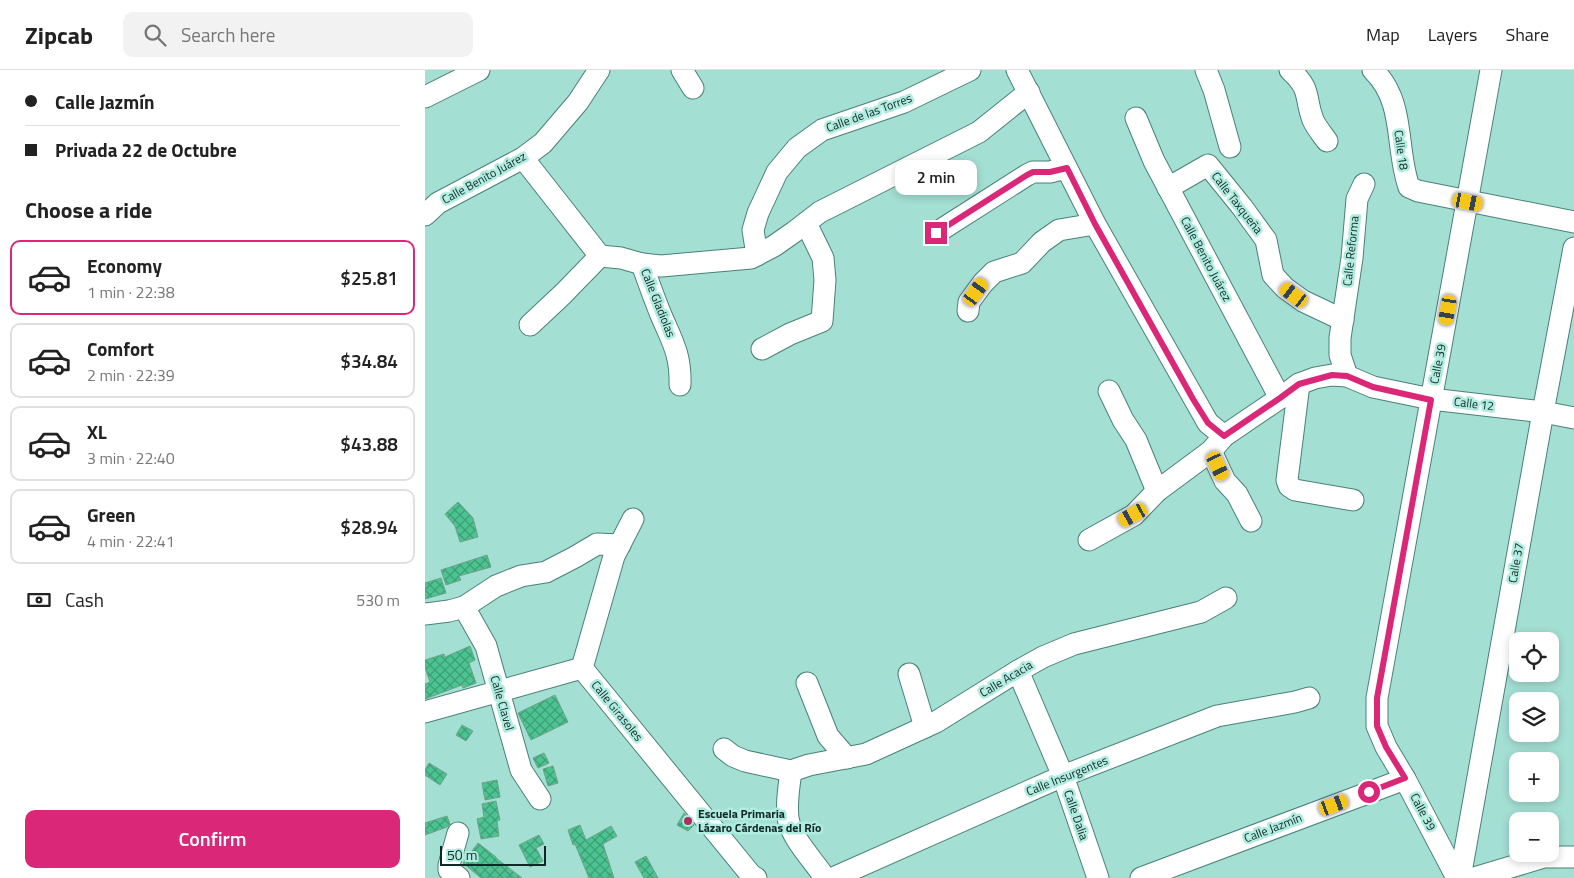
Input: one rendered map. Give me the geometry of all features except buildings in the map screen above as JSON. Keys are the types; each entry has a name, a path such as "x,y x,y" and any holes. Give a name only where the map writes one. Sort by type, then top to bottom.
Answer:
{"street":[{"path":"425,97 479,70"},
{"name":"Calle Benito Juárez","path":"425,215 438,203 523,158 543,143 578,102 599,70"},
{"path":"682,70 693,88"},
{"name":"Calle de las Torres","path":"757,255 753,230 758,213 777,172 797,148 822,130 904,102 970,70"},
{"path":"1017,70 1095,224 1208,423 1217,443 1225,481 1237,494 1251,521"},
{"path":"1206,70 1214,90 1230,147"},
{"path":"1290,70 1305,87 1313,121 1327,141"},
{"name":"Calle 18","path":"1373,70 1381,78 1395,105 1404,173 1409,187 1417,191 1468,202 1574,222"},
{"name":"Calle 39","path":"1459,878 1405,778 1386,747 1377,726 1377,698 1491,70"},
{"path":"642,264 661,266 751,258 774,246 820,212 979,132 1029,92"},
{"name":"Calle Benito Juárez","path":"1136,118 1154,161 1280,398"},
{"path":"523,158 600,256 530,324"},
{"name":"Calle Taxqueña","path":"1168,188 1208,165 1266,240 1273,275 1285,288 1303,301 1343,320"},
{"path":"936,233 1033,172 1050,172 1067,168"},
{"name":"Calle Reforma","path":"1347,376 1340,355 1343,320 1352,258 1357,199 1364,184"},
{"path":"762,349 790,334 822,321 825,280 823,258 806,223"},
{"path":"968,312 969,302 994,272 1022,263 1042,242 1059,230 1095,224"},
{"name":"Calle 37","path":"1459,878 1574,248"},
{"name":"Calle Gladiolas","path":"600,256 621,258 642,264 661,315 674,341 681,369 680,384"},
{"path":"1089,540 1133,515 1157,491 1217,443 1299,384 1332,375 1347,376"},
{"name":"Calle 12","path":"1347,376 1373,387 1431,400 1543,412 1574,418"},
{"path":"1299,384 1287,480 1289,486 1295,490 1353,500"},
{"path":"1109,391 1135,440 1157,491"},
{"path":"582,668 614,556 633,519"},
{"path":"425,614 464,608 496,586 521,576 546,572 597,544 620,545"},
{"name":"Calle Acacia","path":"791,771 809,765 866,754 936,722 1018,671 1043,657 1074,644 1201,612 1226,598"},
{"name":"Calle Clavel","path":"464,608 486,646 521,770 540,799"},
{"name":"Calle Girasoles","path":"425,712 582,668 755,878"},
{"name":"Calle Dalia","path":"1018,671 1063,776 1098,878"},
{"path":"909,674 925,727"},
{"path":"807,683 828,736 847,758"},
{"name":"Calle Insurgentes","path":"833,878 1063,776 1217,716 1309,698"},
{"path":"724,749 733,756 745,761 791,771 787,799 788,820 798,842 825,878"},
{"name":"Calle Jazmín","path":"1141,878 1405,778"},
{"path":"454,874 449,865 458,833"},
{"path":"1474,878 1544,857 1574,857"}],"place":[{"name":"Escuela Primaria Lázaro Cárdenas del Río","path":"688,821"}],"route":[{"path":"936,233 1033,172 1050,172 1067,168 1095,224 1193,399 1208,423 1224,436 1299,384 1315,378 1332,375 1347,376 1373,387 1431,400 1377,698 1377,726 1386,747 1405,778 1369,792"}]}
